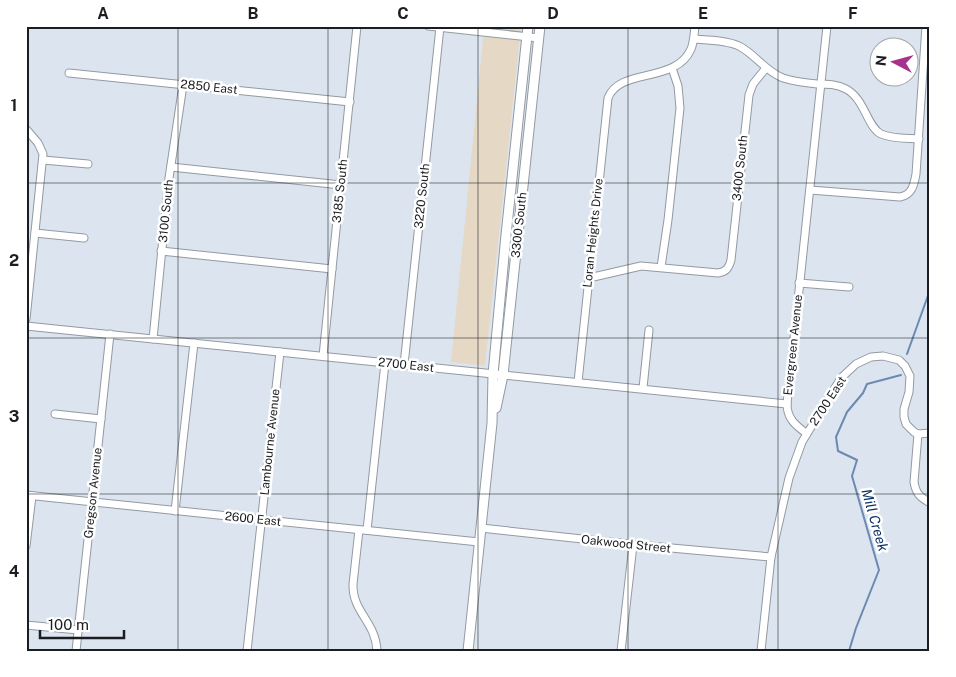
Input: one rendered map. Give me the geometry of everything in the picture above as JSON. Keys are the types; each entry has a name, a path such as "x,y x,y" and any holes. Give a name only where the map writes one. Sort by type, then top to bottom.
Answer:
{"main road":[{"name":"3300 South","path":"468,651 492,423 493,374 528,26"},
{"name":"3300 South","path":"492,423 503,375 540,26"}],"street":[{"name":"3185 South","path":"323,356 357,26"},
{"path":"428,26 539,38"},
{"path":"589,278 637,266 661,267 680,108 678,86 672,68 686,58 691,49 695,26"},
{"name":"Evergreen Avenue","path":"806,434 793,423 787,410 787,404 827,26"},
{"path":"810,190 900,196 907,195 910,192 915,182 926,26"},
{"name":"3220 South","path":"404,364 440,27"},
{"path":"694,39 726,42 739,46 773,74 784,78 840,86 855,95 874,128 879,133 886,136 919,139"},
{"name":"Loran Heights Drive","path":"578,382 607,103 615,87 672,68"},
{"name":"3400 South","path":"661,267 716,273 725,271 728,268 731,260 749,95 753,84 766,68"},
{"name":"2850 East","path":"69,73 350,102"},
{"name":"3100 South","path":"153,339 171,167 183,85"},
{"path":"26,130 35,138 43,154 26,319"},
{"path":"43,160 88,164"},
{"path":"171,167 341,185"},
{"path":"35,233 84,238"},
{"path":"162,251 332,269"},
{"path":"799,283 849,288"},
{"name":"2700 East","path":"26,326 787,404"},
{"path":"643,388 650,330"},
{"name":"Gregson Avenue","path":"76,651 110,334"},
{"path":"176,511 194,343"},
{"name":"Lambourne Avenue","path":"247,651 280,352"},
{"name":"2700 East","path":"806,434 841,378 856,364 870,357 884,356 890,356 899,360 905,366 910,376 904,417 909,428 918,434"},
{"path":"377,651 374,634 354,598 353,589 363,530 385,363"},
{"path":"54,414 101,419"},
{"path":"930,433 918,434 914,482 915,490 930,503"},
{"path":"761,651 771,557 789,478 806,434"},
{"path":"26,546 29,496"},
{"name":"2600 East","path":"29,496 479,542"},
{"name":"Oakwood Street","path":"481,528 771,557"},
{"path":"622,651 633,544"},
{"path":"26,625 78,630"}],"shaded area":[{"path":"471,26 521,26 485,366 451,362 484,29"}],"waterway":[{"name":"Mill Creek","path":"907,354 930,290"},
{"name":"Mill Creek","path":"849,651 879,570 852,476 857,460 838,451 836,437 847,412 863,393 867,384 901,375"}]}
